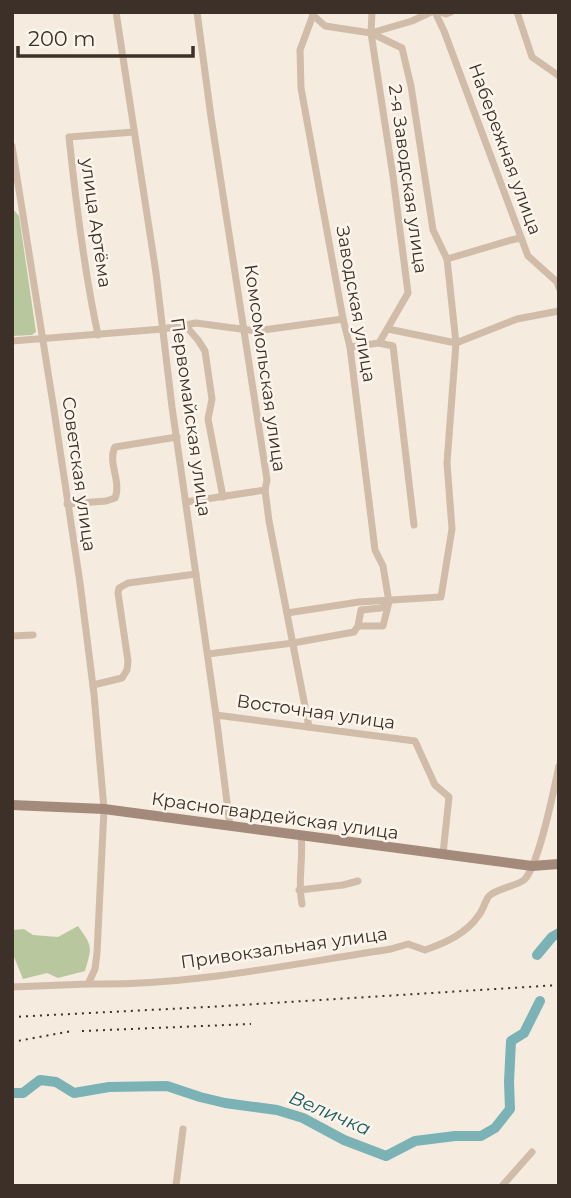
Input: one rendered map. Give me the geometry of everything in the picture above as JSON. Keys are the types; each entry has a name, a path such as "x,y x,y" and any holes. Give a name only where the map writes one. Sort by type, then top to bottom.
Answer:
{"street":[{"name":"Первомайская улица","path":"116,12 163,329 230,826"},
{"name":"Комсомольская улица","path":"197,12 267,480 265,490 269,521 309,727"},
{"name":"2-я Заводская улица","path":"372,12 372,33 408,293 379,344"},
{"path":"372,33 433,12"},
{"name":"Набережная улица","path":"433,12 444,31 528,256 559,288"},
{"path":"440,12 451,12"},
{"path":"517,12 532,57 559,76"},
{"path":"287,613 359,602 441,597 452,530 447,463 456,343 447,260 433,230 411,86 402,48 372,33 325,26 313,13"},
{"name":"Заводская улица","path":"313,13 300,50 301,88 350,347 375,550 383,566 389,602"},
{"name":"улица Артёма","path":"98,335 75,202 69,137 134,132"},
{"name":"Советская улица","path":"12,146 16,198 43,340 80,583 93,685 104,809"},
{"path":"447,260 521,238"},
{"path":"387,329 456,343 517,319 559,310"},
{"path":"12,341 163,329 196,323 256,331 343,319"},
{"path":"185,325 205,351 212,399 208,419 223,496"},
{"path":"350,347 379,344 393,346 414,525"},
{"path":"67,504 115,498 118,489 112,453 114,447 177,437"},
{"path":"186,502 265,490"},
{"path":"93,685 122,678 127,670 119,588 128,583 196,574"},
{"path":"358,626 383,626 389,602"},
{"path":"208,654 354,632 361,610 381,608 389,602"},
{"path":"12,636 33,635"},
{"name":"Восточная улица","path":"216,715 415,741 435,785 449,797 443,854"},
{"path":"533,866 559,766"},
{"name":"Красногвардейская улица","path":"12,805 104,809 533,866 559,864"},
{"path":"88,984 95,969 97,953 104,809"},
{"path":"301,835 299,890 302,904"},
{"name":"Привокзальная улица","path":"12,988 127,985 215,977 408,944 425,950 462,932 478,917 489,896 524,879 533,866"},
{"path":"299,890 358,881"},
{"path":"176,1186 183,1129"},
{"path":"502,1186 532,1152"}],"green space":[{"path":"12,208 19,216 36,332 32,335 12,336"},
{"path":"78,926 90,947 85,971 58,978 47,973 23,979 14,957 13,930 24,929 33,935 58,937"}],"waterway":[{"name":"Величка","path":"537,955 552,937 559,933"},
{"name":"Величка","path":"12,1093 23,1093 40,1080 56,1082 74,1093 109,1087 167,1086 225,1103 277,1110 303,1118 344,1140 386,1156 415,1141 481,1136 495,1128 510,1109 511,1041 524,1033 540,1001"}],"railway":[{"path":"12,1017 559,985"},
{"path":"82,1031 251,1024"},
{"path":"12,1042 72,1031"}]}
